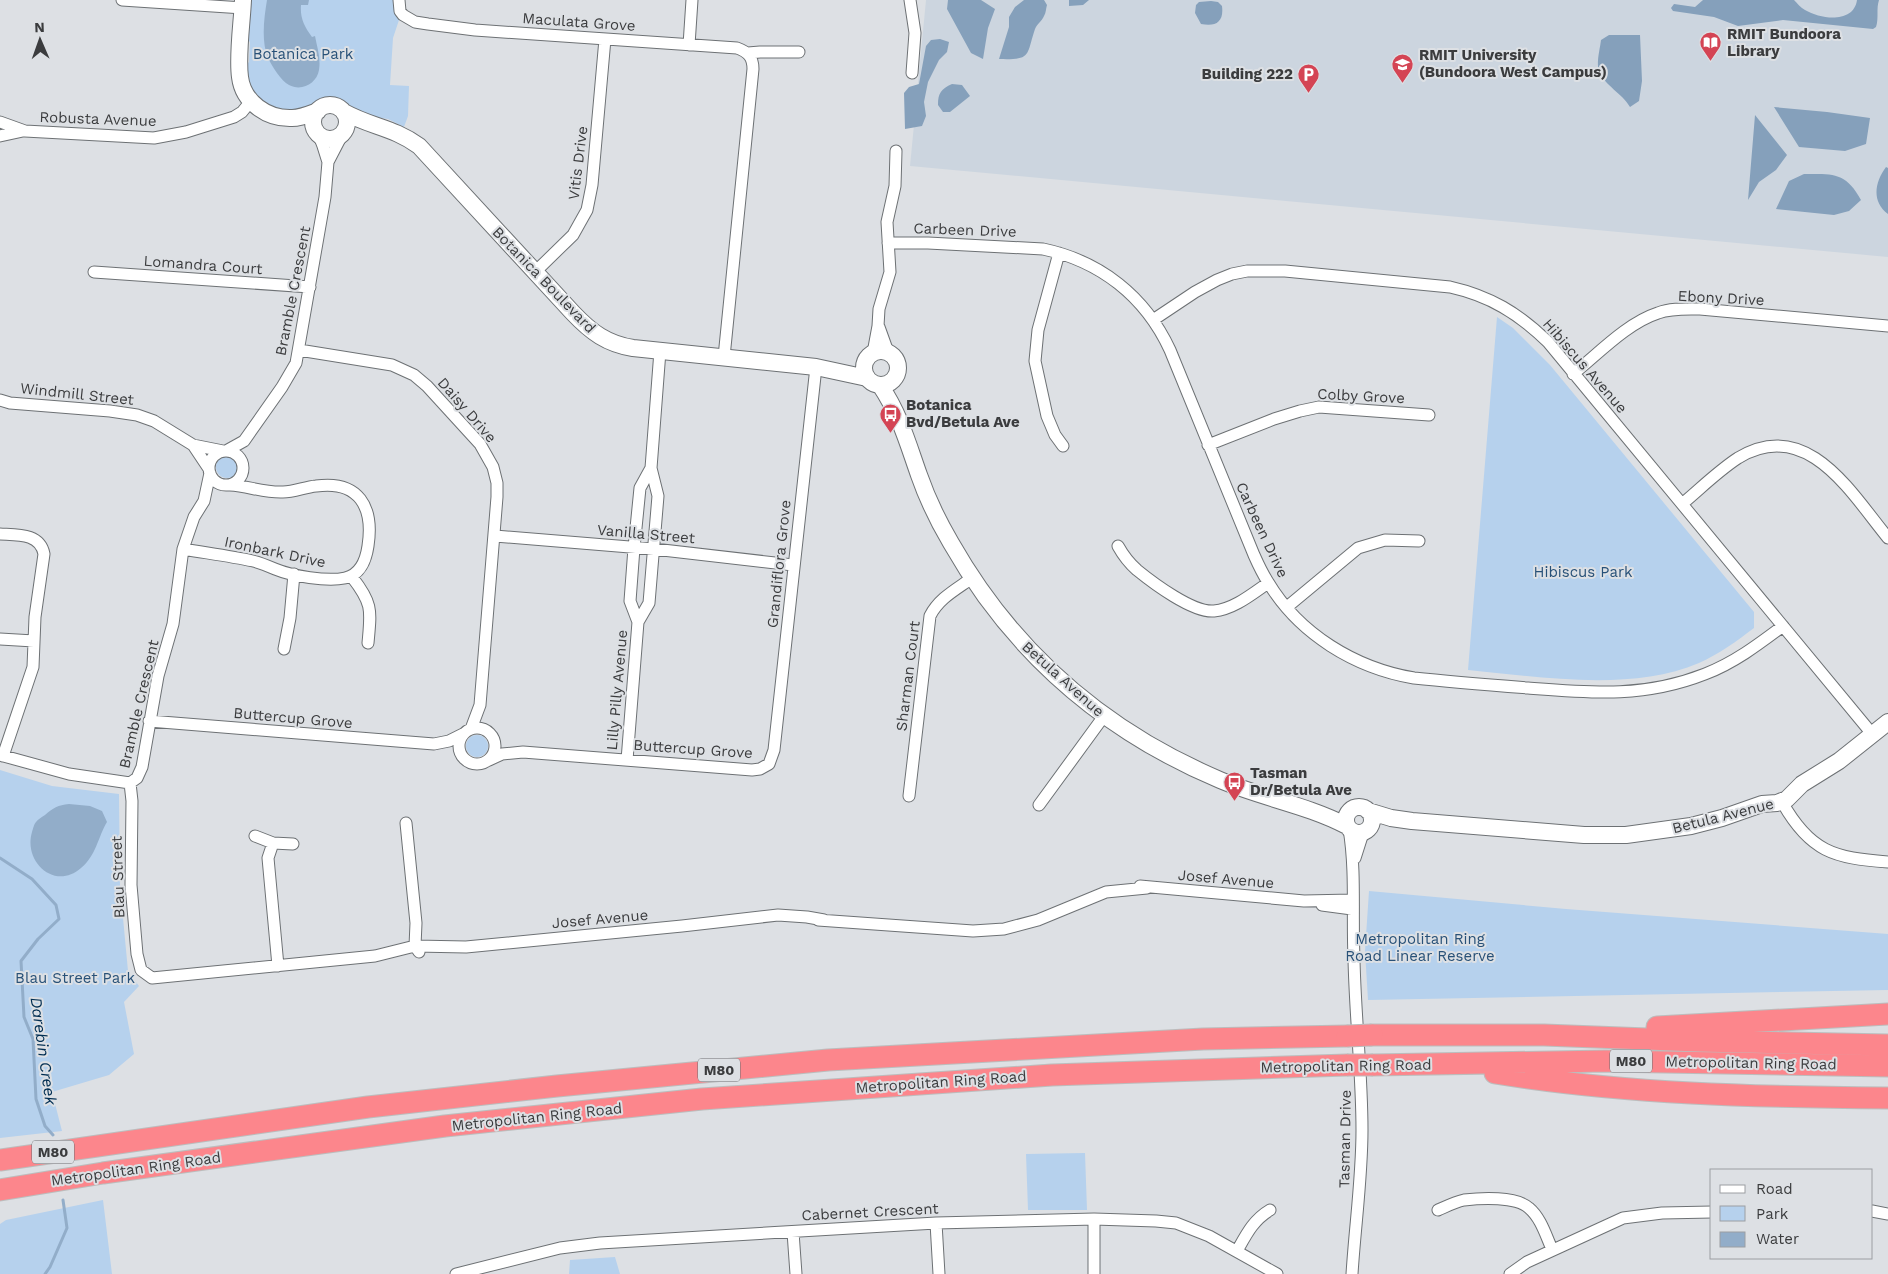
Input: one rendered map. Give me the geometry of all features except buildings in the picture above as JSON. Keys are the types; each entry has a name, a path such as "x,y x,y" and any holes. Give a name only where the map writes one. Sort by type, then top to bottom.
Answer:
{"highway":[{"path":"1544,1035 1888,1014"},
{"name":"Metropolitan Ring Road","path":"5,1159 377,1106 567,1085 828,1060 1194,1040 1347,1036 1544,1035 1888,1045"},
{"name":"Metropolitan Ring Road","path":"0,1190 104,1173 445,1126 702,1099 1052,1075 1373,1064 1606,1061 1888,1066"},
{"path":"1442,1064 1555,1083 1759,1097 1888,1098"}],"street":[{"path":"122,0 243,4 240,77 241,85 251,101 272,116 294,118 331,106 340,109 344,112 347,121 343,133"},
{"name":"Maculata Grove","path":"399,0 400,11 408,19 415,22 475,30 737,48 748,53 799,52"},
{"path":"689,45 692,0"},
{"path":"910,0 915,33 912,73"},
{"name":"Vitis Drive","path":"535,272 573,235 587,210 592,185 605,39"},
{"path":"724,358 753,69 753,62 748,53"},
{"name":"Robusta Avenue","path":"0,136 25,131 154,138 186,132 234,117 242,112 251,101"},
{"path":"316,131 314,119 318,111"},
{"name":"Botanica Boulevard","path":"344,112 369,124 397,132 419,146 582,322 600,338 620,346 724,358 816,367 875,366"},
{"path":"294,118 316,131 322,137 332,139 369,124"},
{"name":"Robusta Avenue","path":"0,122 25,131"},
{"name":"Bramble Crescent","path":"225,451 244,441 296,363 325,197 328,162 324,146 316,131"},
{"name":"Bramble Crescent","path":"328,162 343,133"},
{"path":"896,151 895,186 887,222 890,272 879,310 875,366 890,382 897,375"},
{"name":"Carbeen Drive","path":"888,243 1027,247 1059,253 1101,271 1133,296 1153,320 1170,350 1208,446 1254,555 1268,583 1287,607 1319,638 1357,661 1397,675 1465,683 1604,694 1626,693 1663,687 1707,674 1743,654 1783,626"},
{"path":"1059,253 1038,330 1035,361 1048,421 1063,446"},
{"name":"Hibiscus Avenue","path":"1153,320 1217,280 1247,272 1285,271 1425,283 1469,291 1504,307 1520,317 1541,336 1873,735"},
{"name":"Lomandra Court","path":"94,272 310,287"},
{"name":"Ebony Drive","path":"1573,374 1634,325 1645,318 1672,310 1700,309 1888,326"},
{"name":"Daisy Drive","path":"299,350 392,365 414,375 427,386 475,438 487,454 493,467 497,483 495,536 480,705 467,732"},
{"name":"Lilly Pilly Avenue","path":"638,622 649,603 654,549 658,496 651,468 660,351"},
{"name":"Betula Avenue","path":"901,422 897,362 895,358 875,366 901,422 936,516 972,578 1003,619 1037,658 1104,716 1150,746 1193,768 1249,791 1329,816 1357,829 1412,821"},
{"name":"Grandiflora Grove","path":"769,764 774,750 816,367"},
{"name":"Windmill Street","path":"3,402 137,415 154,421 193,445 225,451"},
{"name":"Colby Grove","path":"1208,446 1274,419 1300,410 1319,407 1429,415"},
{"path":"228,486 240,479 244,466 244,441"},
{"name":"Windmill Street","path":"193,445 209,471"},
{"path":"1682,504 1726,467 1749,452 1771,447 1794,448 1809,453 1822,462 1844,484 1888,538"},
{"path":"261,490 248,476 237,454 225,451 214,456 211,460 209,471 216,482 228,486 261,490 284,492 330,485 348,489 361,498 368,514 368,548 360,569 352,577 369,603 368,643"},
{"name":"Lilly Pilly Avenue","path":"627,760 638,622 630,601 634,548 640,488 651,468"},
{"name":"Bramble Crescent","path":"2,756 69,774 130,783 137,778 140,773 158,676 173,624 183,549 194,517 204,501 209,471"},
{"name":"Bramble Crescent","path":"204,501 228,486"},
{"path":"0,534 28,536 39,542 43,548 44,562 36,606 33,666 2,756"},
{"name":"Vanilla Street","path":"495,536 654,549 793,566"},
{"path":"1287,607 1358,548 1385,540 1419,541"},
{"path":"1118,546 1125,558 1136,570 1181,600 1202,610 1212,611 1231,606 1268,583"},
{"name":"Ironbark Drive","path":"183,549 255,561 294,574 337,579 352,577"},
{"path":"284,649 290,618 294,574"},
{"name":"Sharman Court","path":"909,796 930,616 943,599 972,578"},
{"path":"0,639 34,641"},
{"name":"Daisy Drive","path":"480,705 489,734"},
{"path":"1040,806 1104,716"},
{"name":"Buttercup Grove","path":"149,721 434,744 449,741 467,732"},
{"name":"Betula Avenue","path":"1306,808 1333,811 1361,810 1412,821 1584,835 1626,835 1692,826 1762,804 1782,802 1792,796 1802,784 1833,765 1888,722"},
{"path":"477,728 489,734 495,746 489,760 478,765 462,758 458,746 467,732 477,728"},
{"name":"Buttercup Grove","path":"489,734 502,744 523,752"},
{"name":"Buttercup Grove","path":"434,744 462,758"},
{"name":"Buttercup Grove","path":"489,760 502,754 523,752 752,770 769,764"},
{"name":"Blau Street","path":"130,783 132,801 131,885 137,954 141,970"},
{"path":"1782,802 1794,821 1820,846 1843,857 1888,862"},
{"path":"1361,810 1373,821 1357,829 1346,818 1361,810"},
{"path":"406,823 418,948"},
{"name":"Tasman Drive","path":"1351,1271 1361,1163 1362,1129 1352,904 1357,829"},
{"path":"255,836 273,842 293,844"},
{"path":"273,842 268,858 278,966"},
{"name":"Josef Avenue","path":"141,970 152,978 375,956 403,956 418,948 442,953 466,947 737,921 824,920 973,931 989,930 1038,920 1106,892 1147,888 1304,901 1333,907 1352,904"},
{"path":"1438,1210 1465,1200 1516,1201 1530,1209 1538,1219 1552,1249"},
{"path":"1237,1251 1253,1223 1270,1210"},
{"path":"1510,1274 1527,1262 1552,1249 1623,1218 1662,1213 1710,1212"},
{"path":"1873,1212 1888,1214"},
{"path":"1094,1220 1094,1274"},
{"name":"Cabernet Crescent","path":"456,1274 552,1250 580,1245 936,1223 1156,1220 1176,1224 1209,1236 1277,1274"},
{"path":"936,1223 939,1274"},
{"path":"794,1232 796,1274"}],"shaded area":[{"name":"RMIT University (Bundoora West Campus)","path":"926,0 1888,0 1888,257 910,166"},
{"path":"948,0 981,0 995,9 988,28 983,59 971,53 947,9"},
{"path":"1024,0 1044,0 1047,5 1045,15 1035,29 1028,51 1023,57 999,59 1009,27 1009,17 1015,7"},
{"path":"1069,0 1089,0 1083,5 1069,6"},
{"path":"1703,0 1794,0 1802,8 1812,13 1820,16 1836,17 1850,13 1855,7 1857,0 1879,0 1877,24 1873,29 1783,20 1738,26 1714,17 1673,11 1671,8 1674,4 1695,7"},
{"path":"1199,2 1218,2 1222,6 1222,16 1215,24 1201,24 1195,13 1196,5"},
{"path":"1609,35 1640,35 1642,81 1639,101 1630,107 1605,81 1598,68 1601,40"},
{"path":"940,39 949,42 947,52 939,60 928,82 924,102 926,116 922,126 905,129 904,93 909,87 919,84 926,46 931,40"},
{"path":"952,84 962,85 970,96 950,112 943,112 938,105 939,97 945,88"},
{"path":"1774,107 1870,118 1866,144 1845,151 1799,147"},
{"path":"1755,115 1787,155 1776,170 1759,182 1748,200"},
{"path":"1886,167 1888,168 1888,214 1879,203 1876,191 1879,179"},
{"path":"1804,174 1838,176 1850,184 1861,200 1849,211 1834,215 1776,209 1789,181"}],"green space":[{"name":"Botanica Park","path":"250,0 394,0 394,9 399,20 393,38 390,85 409,86 408,116 404,127 388,119 375,117 329,102 307,110 279,111 261,102 250,87 246,65 249,62 250,42 247,39"},
{"name":"Hibiscus Park","path":"1497,317 1513,328 1550,365 1754,612 1754,628 1714,656 1699,663 1673,672 1644,677 1615,680 1555,679 1468,670"},
{"path":"227,456 235,459 238,467 235,475 227,478 219,475 216,467 219,459"},
{"path":"477,735 485,738 488,746 485,754 477,757 469,754 466,746 469,738"},
{"name":"Blau Street Park","path":"0,770 52,786 119,794 120,886 128,971 139,986 124,1002 134,1054 109,1075 52,1092 62,1131 0,1138"},
{"name":"Metropolitan Ring Road Linear Reserve","path":"1369,891 1566,909 1888,934 1888,990 1368,1000 1365,951"},
{"path":"1085,1153 1087,1210 1028,1210 1026,1154"},
{"path":"103,1200 112,1274 0,1274 0,1224 6,1220"},
{"path":"615,1257 620,1274 569,1274 570,1260"}],"water":[{"path":"267,0 309,0 308,5 301,5 301,14 303,22 312,37 315,36 319,70 315,79 304,87 294,87 286,83 268,58 264,37"},
{"path":"69,804 90,806 102,811 107,822 90,858 81,868 71,874 52,875 43,870 32,854 30,843 32,832 37,821 51,810"}],"waterway":[{"name":"Darebin Creek","path":"0,858 32,879 56,905 59,919 38,939 21,961 24,1017 33,1039 36,1099 45,1126 53,1135"},
{"name":"Darebin Creek","path":"45,1274 67,1228 63,1200"}],"place":[{"name":"RMIT Bundoora Library","path":"1711,62"},
{"name":"RMIT University (Bundoora West Campus)","path":"1403,83"},
{"name":"Building 222","path":"1309,93"},
{"name":"Botanica Bvd/Betula Ave","path":"890,433"},
{"name":"Tasman Dr/Betula Ave","path":"1234,801"}]}
